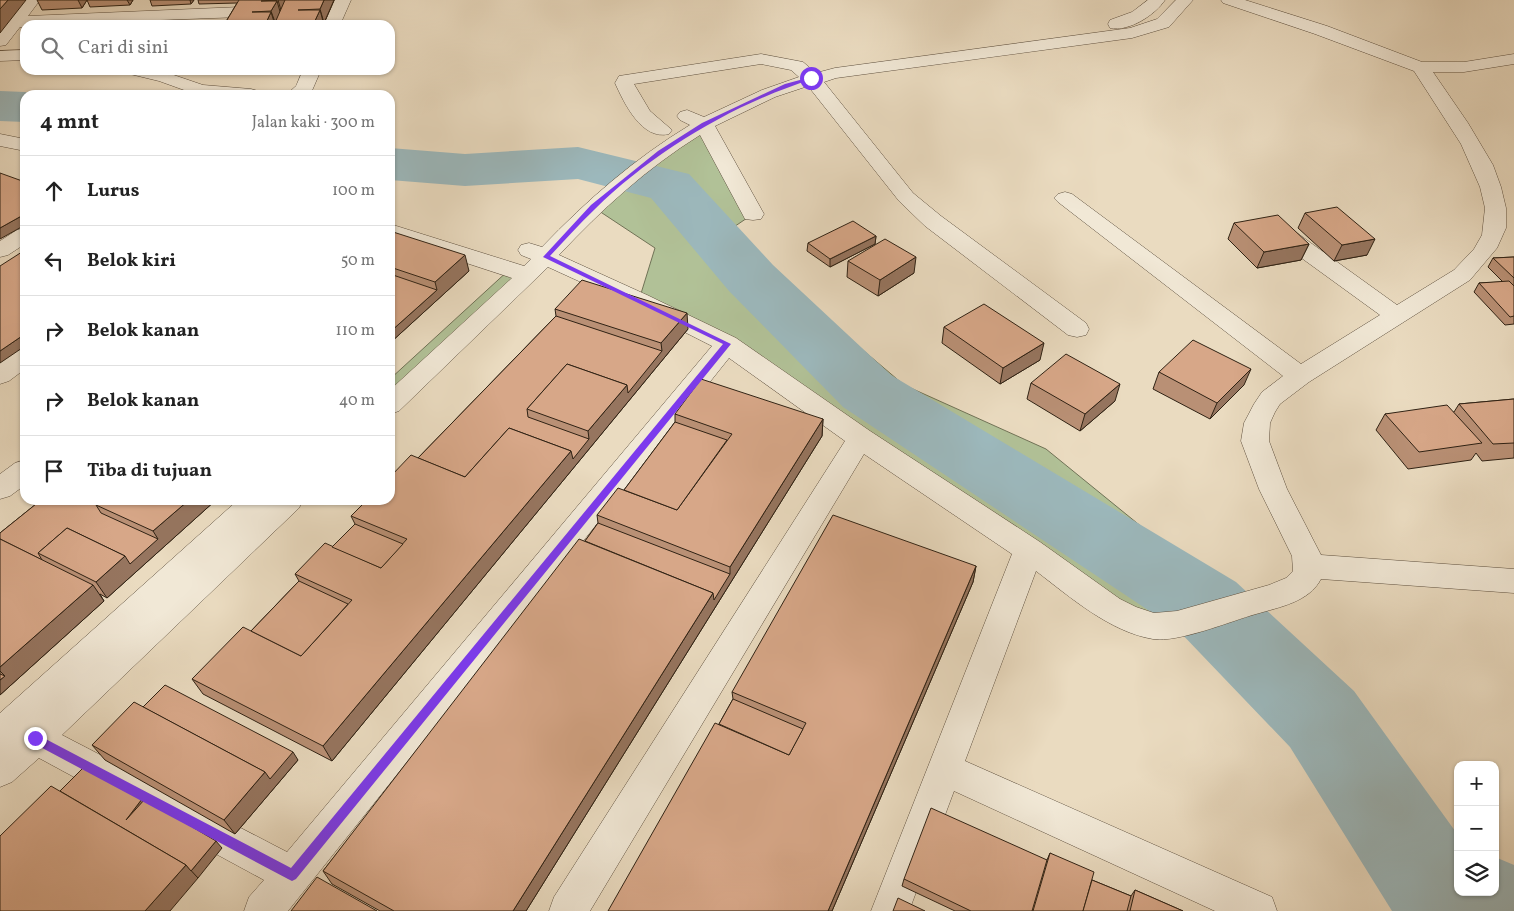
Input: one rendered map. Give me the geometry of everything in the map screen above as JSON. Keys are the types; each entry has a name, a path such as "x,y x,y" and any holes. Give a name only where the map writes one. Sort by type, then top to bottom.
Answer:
{"street":[{"path":"0,41 32,0"},
{"path":"132,17 144,0"},
{"path":"334,20 343,0"},
{"path":"395,400 586,204 651,149 787,86 804,72 829,60 1108,26 1129,21 1141,14 1157,0"},
{"path":"651,149 662,130 685,115 772,74 835,73 1111,37 1132,33 1163,23 1185,0"},
{"path":"1229,0 1321,30 1420,67 1464,67 1514,59"},
{"path":"62,20 241,12"},
{"path":"1141,14 1163,23"},
{"path":"16,22 20,22"},
{"path":"0,56 20,55"},
{"path":"662,130 647,121 641,114 624,83 625,80 754,59 804,72 906,197 933,221 1077,329"},
{"path":"538,253 727,344 860,438 1029,550 1109,608 1126,617 1154,626 1178,624 1274,596 1297,587 1308,576 1309,566 1301,542 1273,489 1255,441 1257,423 1271,398 1300,376 1462,275 1484,252 1491,240 1495,227 1494,200 1482,161 1420,67"},
{"path":"157,75 231,90"},
{"path":"302,90 310,75"},
{"path":"685,115 704,124 753,214"},
{"path":"1065,198 1300,376"},
{"path":"1266,222 1395,316"},
{"path":"395,233 518,272"},
{"path":"0,250 20,238"},
{"path":"1491,240 1514,240"},
{"path":"395,375 518,272"},
{"path":"263,911 727,344"},
{"path":"0,375 20,361"},
{"path":"568,911 860,438"},
{"path":"0,489 20,474"},
{"path":"0,771 12,729 252,505"},
{"path":"12,729 282,505"},
{"path":"890,911 1029,550"},
{"path":"1309,566 1514,581"},
{"path":"12,729 292,875"},
{"path":"945,769 1258,911"}],"green space":[{"path":"704,124 753,214 725,233 904,385 1046,449 1239,606 1154,626 860,438 639,300 655,248 593,207"},
{"path":"510,269 527,275 395,400 395,374"}],"building":[{"path":"0,0 8,0 0,9"},
{"path":"239,0 277,0 261,1 277,1 271,11 252,12 271,12 267,20 227,20"},
{"path":"285,0 324,0 320,9 298,10 320,10 315,20 276,20"},
{"path":"0,173 20,180 20,217 0,228"},
{"path":"1337,207 1375,239 1342,245 1305,213"},
{"path":"1278,215 1309,244 1264,252 1234,223"},
{"path":"853,221 876,236 830,259 808,243"},
{"path":"395,233 465,255 435,282 395,269"},
{"path":"885,239 916,257 880,280 848,261"},
{"path":"20,253 20,337 0,351 0,266"},
{"path":"1514,257 1514,278 1493,258"},
{"path":"395,276 437,290 395,328"},
{"path":"582,280 687,313 661,343 555,309"},
{"path":"1509,281 1514,286 1514,316 1510,317 1479,283"},
{"path":"984,304 1044,343 1003,368 944,327"},
{"path":"556,316 662,351 628,393 627,385 567,364 527,409 528,417 589,439 573,459 571,451 509,428 465,477 418,458"},
{"path":"1193,340 1251,369 1217,403 1159,372"},
{"path":"1066,354 1120,384 1085,414 1031,383"},
{"path":"567,364 627,385 588,431 527,409"},
{"path":"701,379 823,419 730,567 597,515 618,488 677,510 732,434 675,414"},
{"path":"1514,399 1514,443 1493,444 1459,404"},
{"path":"1447,405 1482,443 1419,452 1385,414"},
{"path":"675,422 727,440 677,510 624,490"},
{"path":"509,428 571,451 323,746 192,679 243,627 301,656 352,600 295,574 325,543 381,568 407,539 351,516 362,505 395,505 395,472 411,455 465,477"},
{"path":"35,505 96,505 101,513 158,539 130,564 125,556 67,528 38,553 42,560 0,539 0,533"},
{"path":"96,505 183,505 153,531"},
{"path":"833,515 976,566 828,911 608,911 715,723 789,755 806,723 732,692"},
{"path":"598,523 730,574 714,600 713,593 585,541"},
{"path":"355,524 403,544 381,568 332,547"},
{"path":"67,528 125,556 96,582 38,553"},
{"path":"0,539 93,585 0,667"},
{"path":"579,539 713,593 513,911 394,911 323,871"},
{"path":"299,581 348,604 301,656 251,631"},
{"path":"165,685 293,752 270,779 265,772 143,707"},
{"path":"733,699 803,729 789,755 719,724"},
{"path":"134,702 265,772 224,820 92,745"},
{"path":"83,768 142,799 126,820 145,799 216,841 191,871 186,865 60,791"},
{"path":"51,786 186,865 145,911 0,911 0,836"},
{"path":"931,808 1047,860 1032,911 971,911 904,879"},
{"path":"1050,853 1094,872 1083,911 1033,911"},
{"path":"317,877 377,911 291,911"},
{"path":"1092,880 1131,896 1127,911 1083,911"},
{"path":"1135,890 1183,911 1130,911"},
{"path":"898,898 925,911 893,911"}],"waterway":[{"path":"0,106 20,107"},
{"path":"395,164 465,170 578,163 670,186 751,278 867,391 1207,606 1322,719 1431,882 1502,911"}],"route":[{"path":"35,738 292,875 727,344 639,300 546,257 593,206 679,139 704,124 787,86 811,78"}]}
